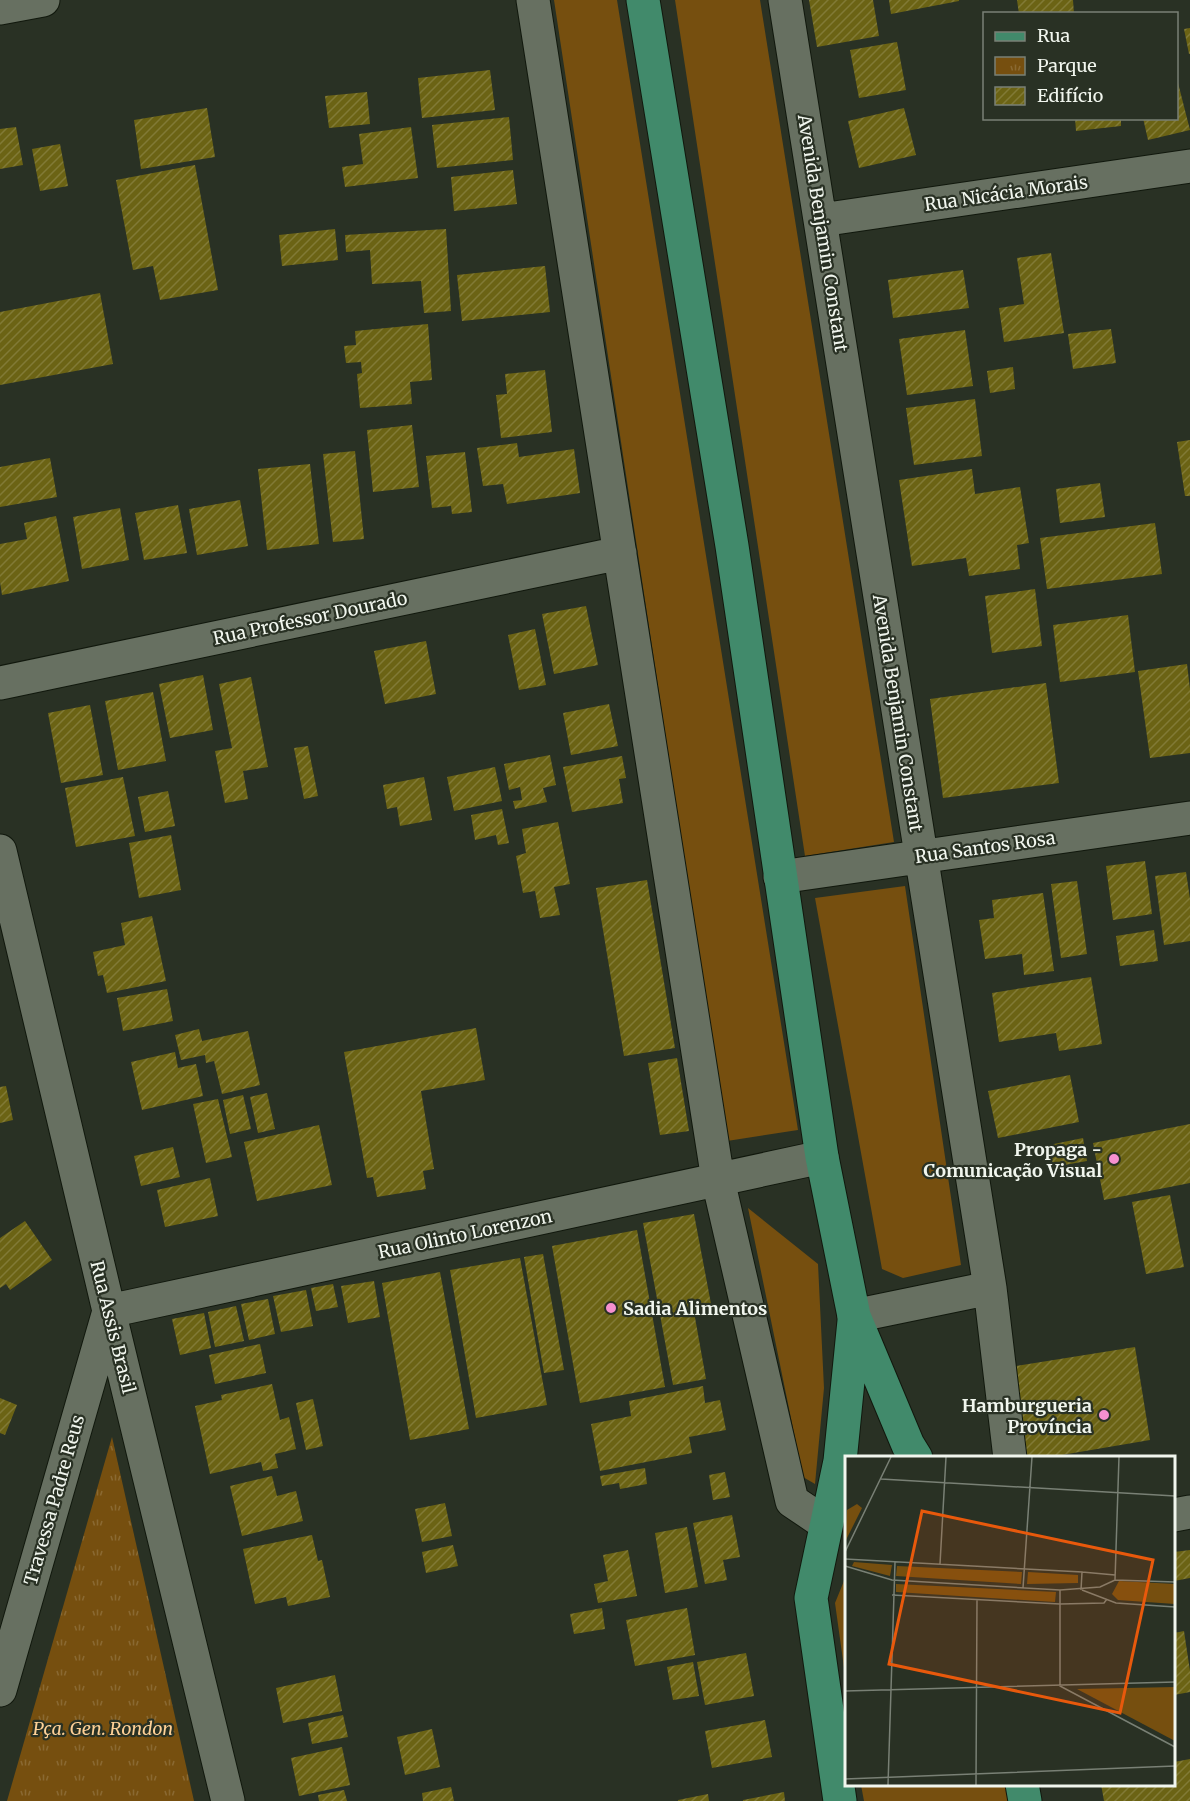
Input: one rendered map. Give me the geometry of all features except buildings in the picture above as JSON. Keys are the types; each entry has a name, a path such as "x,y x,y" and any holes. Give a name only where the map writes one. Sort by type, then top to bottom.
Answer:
{"main road":[{"path":"643,0 732,546 822,1157 854,1316 908,1445 915,1456"},
{"path":"840,1801 811,1598 836,1523 854,1316"},
{"path":"1022,1786 1025,1801"}],"street":[{"path":"0,8 43,0"},
{"path":"533,0 718,1180 792,1501 836,1523"},
{"name":"Avenida Benjamin Constant","path":"785,0 990,1288 1010,1456"},
{"name":"Rua Nicácia Morais","path":"821,220 1190,166"},
{"name":"Rua Professor Dourado","path":"0,682 620,553"},
{"name":"Rua Santos Rosa","path":"780,877 1190,818"},
{"name":"Rua Assis Brasil","path":"0,851 228,1801"},
{"name":"Rua Olinto Lorenzon","path":"109,1311 822,1157"},
{"path":"854,1316 990,1288"},
{"name":"Travessa Padre Reus","path":"0,1690 109,1311"},
{"path":"1175,1515 1190,1512"}],"green space":[{"path":"554,0 617,0 798,1130 727,1141"},
{"path":"675,0 760,0 894,842 805,856"},
{"path":"905,886 961,1265 903,1278 882,1269 815,898"},
{"path":"748,1208 818,1264 824,1388 815,1484 803,1477"},
{"name":"Pça. Gen. Rondon","path":"112,1437 194,1801 7,1801"},
{"path":"845,1578 845,1675 835,1603"},
{"path":"861,1786 1010,1786 1013,1801 864,1801"}],"place":[{"name":"Propaga - Comunicação Visual","path":"1114,1159"},
{"name":"Sadia Alimentos","path":"611,1308"},
{"name":"Hamburgueria Província","path":"1104,1415"}]}
